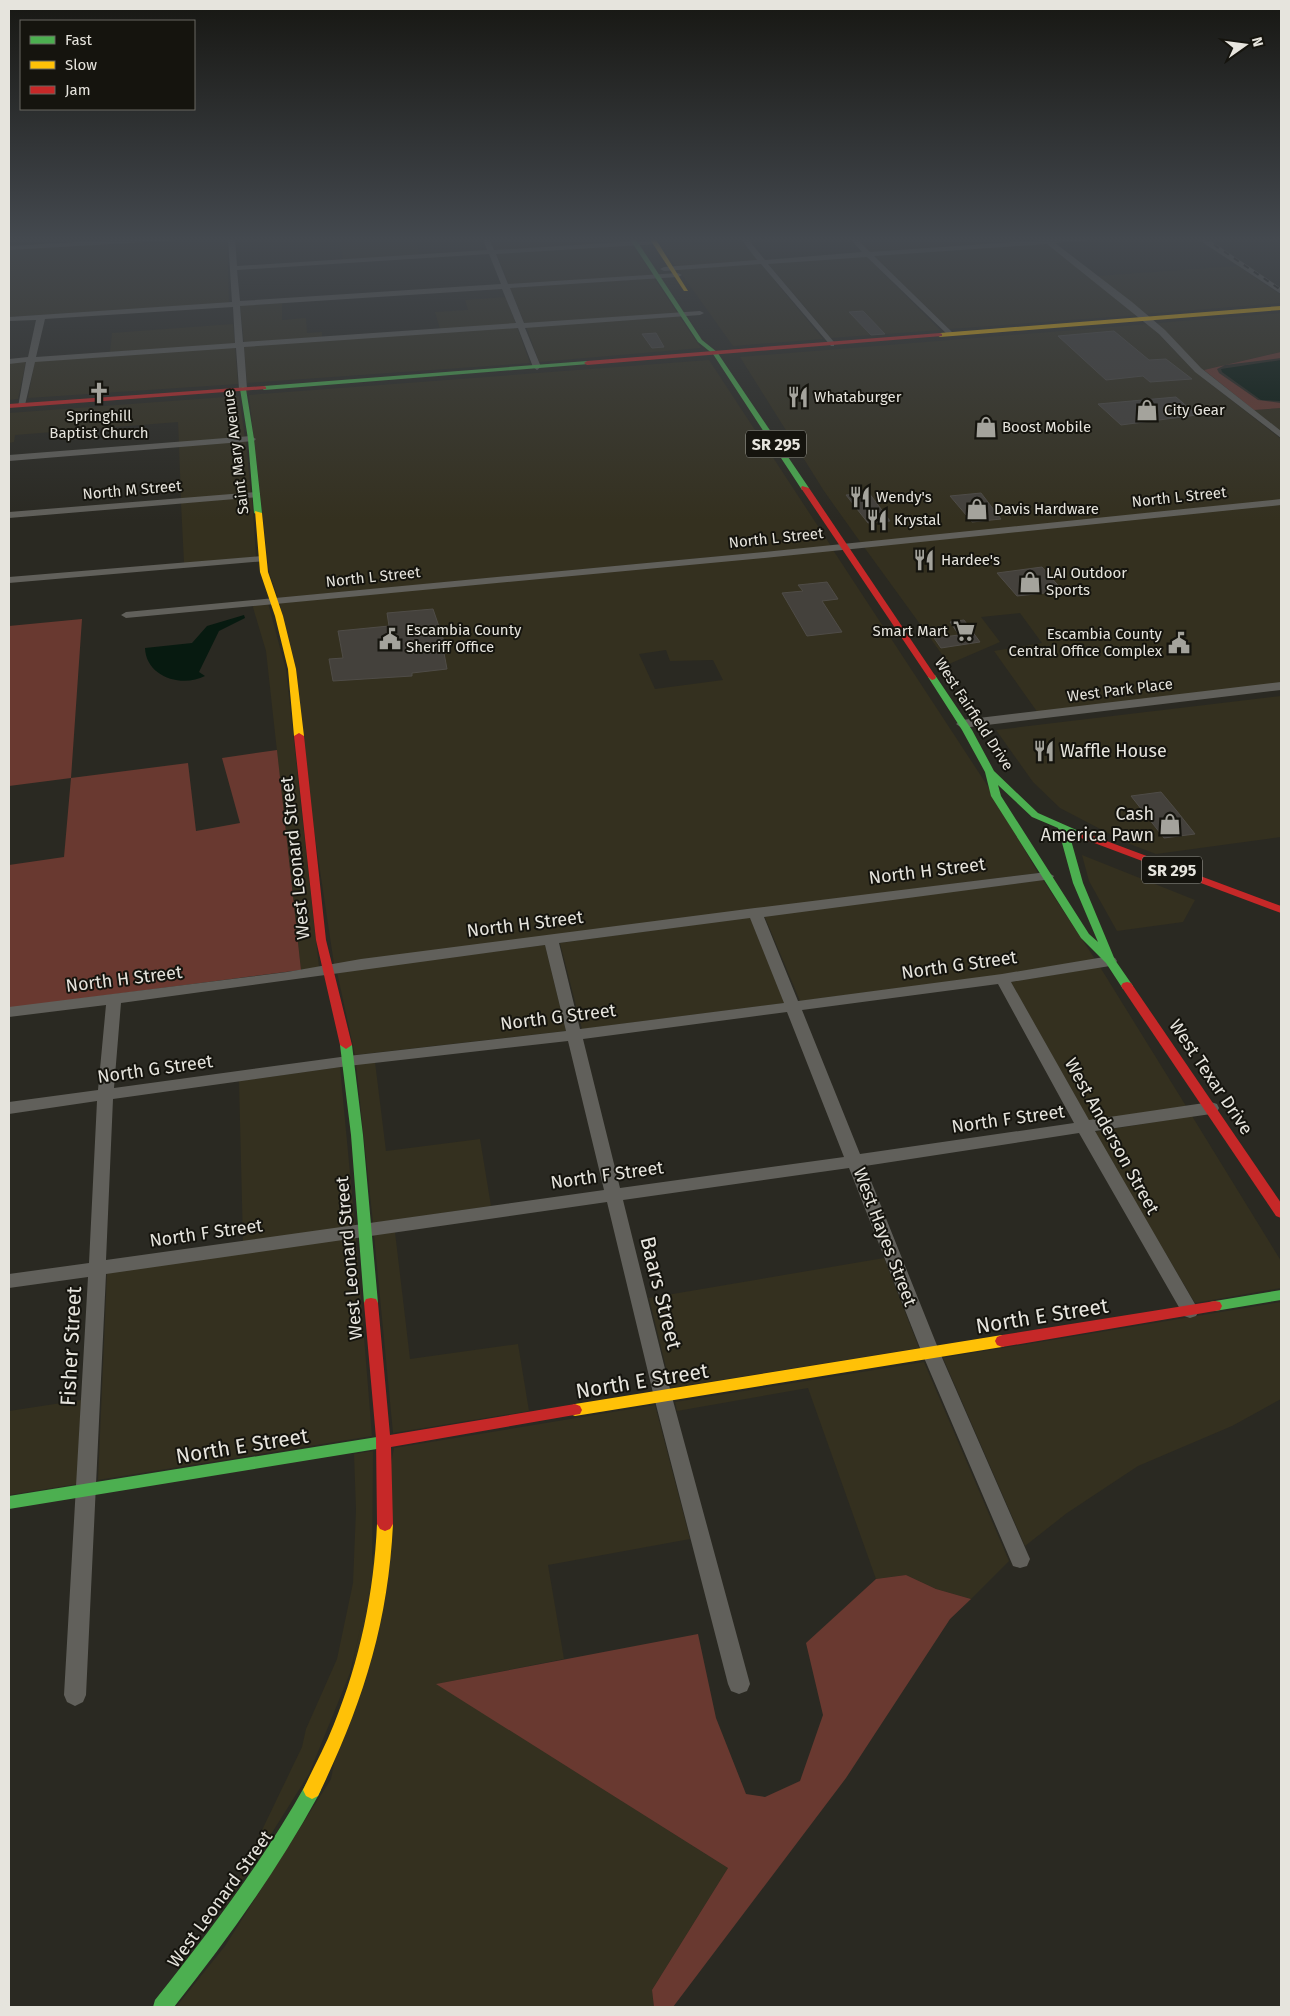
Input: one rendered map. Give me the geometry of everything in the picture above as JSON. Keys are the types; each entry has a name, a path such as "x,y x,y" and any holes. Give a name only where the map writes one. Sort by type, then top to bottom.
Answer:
{"main road":[{"name":"West Fairfield Drive","path":"695,332 700,341 715,353 845,546 964,727 990,772 1035,815 1063,828 1281,910"},
{"path":"9,406 974,332"},
{"name":"West Fairfield Drive","path":"712,334 716,340 715,353"},
{"name":"Saint Mary Avenue","path":"243,389 257,495 262,559 273,601"},
{"name":"West Leonard Street","path":"162,2007 215,1941 257,1883 289,1833 316,1784 343,1724 361,1674 383,1577 387,1494 348,1060 342,1022 328,970 318,915 292,669 273,601"},
{"name":"West Texar Drive","path":"990,772 996,796 1086,936 1110,961 1281,1214"},
{"name":"SR 295","path":"1035,815 1074,845"},
{"name":"West Texar Drive","path":"1063,828 1074,845 1075,872 1081,890 1104,938 1110,961"},
{"name":"North E Street","path":"9,1503 1281,1295"}],"street":[{"path":"21,405 37,332"},
{"name":"Saint Mary Avenue","path":"238,332 243,389"},
{"path":"9,361 431,332"},
{"path":"523,332 537,367"},
{"path":"821,332 831,344"},
{"path":"1160,332 1198,370 1281,435"},
{"path":"9,458 250,439"},
{"name":"North M Street","path":"9,515 257,495"},
{"name":"North L Street","path":"273,601 1281,502"},
{"path":"9,580 262,559"},
{"path":"126,615 273,601"},
{"name":"West Park Place","path":"964,727 1281,686"},
{"name":"West Park Place","path":"964,727 1281,693"},
{"name":"North H Street","path":"9,1012 755,912 1047,876"},
{"name":"West Hayes Street","path":"755,912 794,1006 930,1353 1020,1559"},
{"name":"Baars Street","path":"551,940 663,1397 739,1684"},
{"name":"North G Street","path":"9,1108 348,1060 575,1035 1002,979 1110,961"},
{"name":"West Anderson Street","path":"1002,979 1139,1226 1190,1311"},
{"name":"Fisher Street","path":"75,1695 87,1490 105,1095 114,999"},
{"name":"North F Street","path":"9,1281 855,1161 1211,1108"}],"shaded area":[{"path":"234,332 235,344 110,352 112,333"},
{"path":"243,332 322,332 322,338 244,343"},
{"path":"444,332 519,332 530,363 247,383 244,346"},
{"path":"528,332 690,332 701,348 539,362"},
{"path":"723,332 817,332 823,339 733,346"},
{"path":"826,332 912,332 831,338"},
{"path":"1049,332 1157,332 1194,371 1281,439 1281,500 861,543 824,491 740,357"},
{"path":"1166,332 1281,332 1281,352 1204,370 1251,408 1202,370"},
{"path":"235,347 238,384 28,398 35,360"},
{"path":"1281,352 1281,358 1226,365"},
{"path":"709,360 831,546 278,598 269,572 249,395"},
{"path":"1281,360 1281,401 1261,400 1222,372 1221,369"},
{"path":"26,361 18,399 9,400 9,362"},
{"path":"1225,365 1217,369 1219,373 1258,400 1281,403 1281,408 1254,410 1204,370"},
{"path":"239,396 245,438 179,443 178,422 15,435 14,442 9,443 9,413"},
{"path":"1281,408 1281,431 1254,410"},
{"path":"246,441 251,494 181,499 179,446"},
{"path":"252,497 256,557 184,563 181,503"},
{"path":"1281,504 1281,683 1038,713 994,651 1042,643 1020,613 981,617 1000,642 949,664 864,547"},
{"path":"833,550 987,785 1038,873 334,964 280,603","holes":["666,650 670,661 713,660 723,680 655,689 639,654"]},
{"path":"268,603 286,670 319,967 301,970 266,651 252,604"},
{"path":"244,615 245,618 219,631 199,672 205,676 186,681 176,680 158,673 147,658 145,648 192,643 207,626"},
{"path":"82,619 71,778 9,786 9,626"},
{"path":"1281,696 1281,837 1156,854 1127,843 1060,808 1033,782 996,730"},
{"path":"277,750 301,970 9,1008 9,865 64,857 71,778 188,763 196,831 240,823 222,758"},
{"path":"1082,855 1195,900 1183,922 1117,931 1089,881"},
{"path":"1043,880 1095,959 999,975 800,1001 764,915"},
{"path":"750,917 785,1003 582,1029 560,943"},
{"path":"545,945 566,1031 355,1055 337,972"},
{"path":"1100,967 1186,1106 1089,1121 1011,982"},
{"path":"375,1062 386,1151 480,1139 491,1206 373,1223 356,1064"},
{"path":"340,1067 355,1226 243,1242 239,1081"},
{"path":"1192,1116 1281,1261 1281,1288 1195,1303 1094,1132"},
{"path":"395,1232 410,1359 518,1344 529,1411 393,1433 374,1235"},
{"path":"356,1237 372,1436 98,1480 107,1273"},
{"path":"884,1258 919,1348 671,1388 649,1298"},
{"path":"1281,1302 1281,1399 1232,1426 1138,1466 1067,1513 1025,1546 943,1358"},
{"path":"924,1362 1009,1561 971,1599 936,1589 906,1575 876,1579 808,1388 677,1411 675,1402"},
{"path":"81,1400 77,1484 9,1495 9,1411"},
{"path":"655,1405 690,1539 548,1565 564,1659 437,1684 728,1868 652,1990 654,2007 176,2007 225,1946 331,1779 394,1448"},
{"path":"373,1451 372,1578 350,1673 309,1774 224,1909 302,1747 306,1729 337,1659 353,1583 356,1510 354,1454"},
{"path":"906,1575 936,1589 971,1599 950,1619 846,1778 673,2007 654,2007 652,1990 728,1868 436,1684 698,1634 716,1718 746,1794 765,1797 800,1781 823,1715 806,1643 876,1579"}],"building":[{"path":"868,332 883,332 885,334 871,335"},
{"path":"1115,332 1149,360 1166,359 1192,379 1150,382 1143,376 1106,380 1058,336"},
{"path":"656,333 664,347 652,348 642,334"},
{"name":"City Gear","path":"1176,397 1197,415 1121,425 1098,404"},
{"path":"869,493 890,521 868,523 846,495"},
{"name":"Davis Hardware","path":"981,493 1001,519 972,522 950,496"},
{"name":"LAI Outdoor Sports","path":"1042,567 1063,591 1017,596 997,573"},
{"path":"827,582 838,599 822,601 842,632 807,636 782,593 803,591 798,585"},
{"name":"Escambia County Sheriff Office","path":"433,609 448,653 444,653 447,669 412,673 412,676 333,681 329,659 343,658 338,631 389,626 387,613"},
{"name":"Smart Mart","path":"964,620 980,642 941,648 934,638 959,635 950,622"},
{"name":"Cash America Pawn","path":"1161,792 1195,834 1164,838 1131,796"}],"traffic: fast":[{"path":"694,332 700,341 715,353 805,488"},
{"path":"264,388 587,363"},
{"path":"243,389 251,439 258,513"},
{"path":"932,677 967,730 990,772 1035,815 1085,836"},
{"path":"990,772 996,796 1085,936 1110,961 1127,986"},
{"path":"1063,828 1078,883 1110,959"},
{"path":"346,1045 357,1135 371,1303"},
{"path":"1215,1306 1281,1295"},
{"path":"9,1503 383,1442"},
{"path":"162,2007 223,1929 261,1875 312,1790"}],"traffic: slow":[{"path":"940,335 977,332"},
{"path":"258,513 264,572 279,616 292,669 299,736"},
{"path":"575,1410 1002,1341"},
{"path":"312,1790 341,1727 364,1661 373,1628 379,1594 385,1524"}],"traffic: jam":[{"path":"587,363 940,335"},
{"path":"9,406 264,388"},
{"path":"805,488 932,677"},
{"path":"299,736 321,940 346,1045"},
{"path":"1085,836 1281,910"},
{"path":"1127,986 1281,1213"},
{"path":"371,1303 383,1438 385,1524"},
{"path":"1002,1341 1215,1306"},
{"path":"383,1442 575,1410"}],"place":[{"name":"Springhill Baptist Church","path":"99,393"},
{"name":"Whataburger","path":"798,397"},
{"name":"City Gear","path":"1147,410"},
{"name":"Boost Mobile","path":"986,427"},
{"name":"Wendy's","path":"860,497"},
{"name":"Davis Hardware","path":"977,509"},
{"name":"Krystal","path":"877,520"},
{"name":"Hardee's","path":"924,560"},
{"name":"LAI Outdoor Sports","path":"1030,582"},
{"name":"Smart Mart","path":"964,631"},
{"name":"Escambia County Sheriff Office","path":"390,639"},
{"name":"Escambia County Central Office Complex","path":"1179,643"},
{"name":"Waffle House","path":"1044,751"},
{"name":"Cash America Pawn","path":"1170,824"}]}
